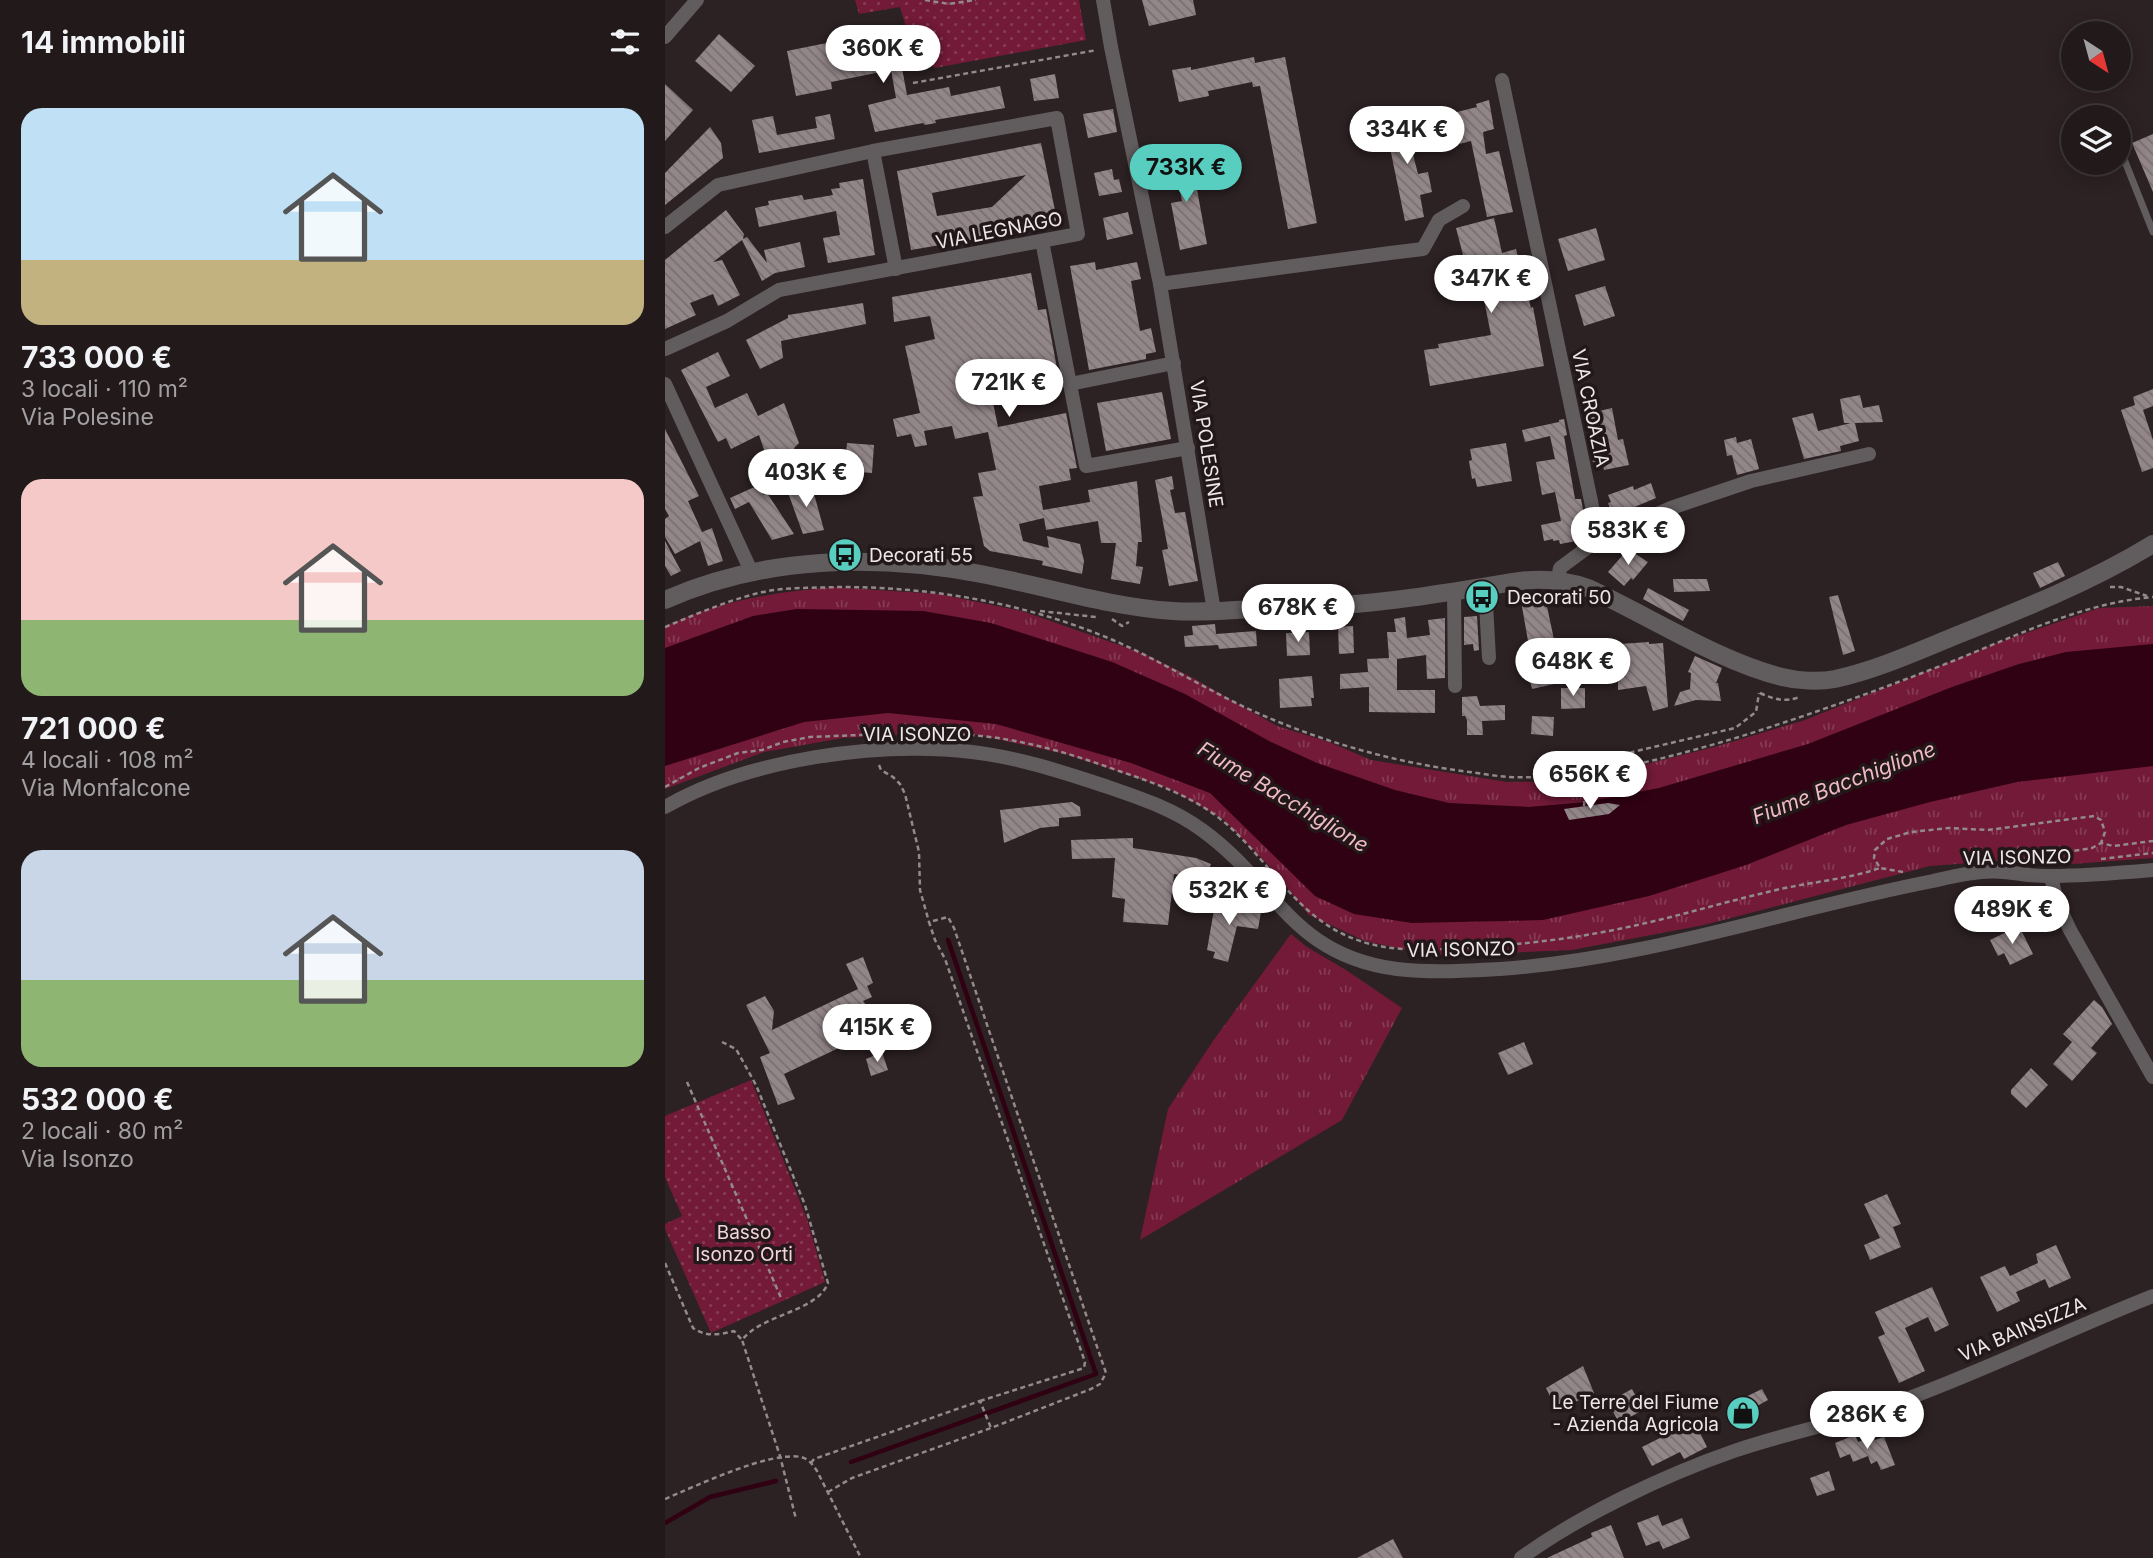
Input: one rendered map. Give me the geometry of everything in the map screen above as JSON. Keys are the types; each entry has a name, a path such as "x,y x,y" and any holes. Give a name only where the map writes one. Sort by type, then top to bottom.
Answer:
{"street":[{"path":"665,37 697,0"},
{"name":"VIA POLESINE","path":"1103,0 1160,284 1214,611"},
{"name":"VIA CROAZIA","path":"1502,80 1599,538"},
{"name":"VIA LEGNAGO","path":"665,227 718,185 873,152 1057,118 1079,234 779,290 727,321 665,349"},
{"path":"873,152 896,269"},
{"path":"1160,284 1420,251 1425,247 1439,220 1463,206"},
{"path":"1042,241 1086,466 1188,448"},
{"path":"1070,384 1174,363"},
{"path":"665,384 669,404 751,571"},
{"path":"1558,579 1560,568 1599,538 1710,494 1762,478 1869,454"},
{"path":"665,600 751,571 802,564 905,564 980,574 1137,607 1175,611 1342,605 1537,579 1558,579 1588,588 1745,664 1782,677 1806,680 1832,679 1890,662 2094,577 2153,544"},
{"path":"1485,586 1489,658"},
{"path":"1454,591 1455,686"},
{"name":"VIA ISONZO","path":"665,807 698,791 760,769 845,753 949,750 1006,758 1059,771 1151,802 1193,824 1222,846 1287,916 1324,945 1371,964 1398,969 1455,971 1577,961 1632,952 1927,882 1975,874 2003,872 2051,877 2153,870"},
{"path":"2051,877 2057,902 2070,930 2153,1076"},
{"name":"VIA BAINSIZZA","path":"1521,1558 1605,1507 1681,1471 1735,1450 1852,1419 1899,1402 2153,1296"}],"lane":[{"path":"2130,175 2153,232"}],"path":[{"path":"925,0 949,4 976,0"},
{"path":"913,83 1111,47"},
{"path":"665,626 713,607 771,591 869,587 980,598 1033,611 1113,640 1250,710 1315,736 1415,764 1507,777 1618,769 1706,747 1862,697 2075,612 2152,597"},
{"path":"2109,587 2121,587 2152,597"},
{"path":"1571,763 1615,756 1735,727 1756,712 1759,693"},
{"path":"976,734 1055,749 1186,796 1205,807 1230,828 1318,920 1373,947 1433,951 1520,944 1594,934 1793,886 1847,878 1880,868 1901,872 1912,870"},
{"path":"811,1463 814,1459 980,1401 1083,1368 1085,1362 945,959 929,922 920,890 919,852 905,794 893,777 881,770 878,750"},
{"path":"1592,759 1594,772"},
{"path":"1584,806 1586,773"},
{"path":"1880,868 1874,858 1875,850 1887,839 1910,832 1936,829 1988,830 2094,816 2102,820 2105,832 2101,843 2092,848 2027,858 2003,872"},
{"path":"2101,843 2113,846 2153,841"},
{"path":"828,1492 852,1478 1091,1389 1104,1378 1106,1368 954,928 948,917 929,922"},
{"path":"722,1042 736,1049 756,1084 805,1205 828,1283 819,1297 750,1330 742,1340"},
{"path":"687,1082 782,1300"},
{"path":"665,1263 694,1328 701,1334 719,1335 734,1331 742,1340 780,1456 796,1519"},
{"path":"980,1401 991,1428"},
{"path":"665,1499 780,1456 803,1458 811,1463 828,1492 861,1558"}],"green space":[{"path":"855,0 1079,0 1086,40 935,68 913,50 900,7 859,14"},
{"path":"833,587 939,594 1022,611 1145,654 1277,726 1329,742 1371,760 1507,782 1579,781 1718,746 1805,720 1997,643 2099,608 2153,606 2153,858 2073,864 1998,861 1930,866 1704,925 1572,950 1435,956 1365,941 1309,915 1269,866 1223,819 1170,789 1065,754 978,735 941,732 843,738 764,752 665,789 665,626 747,599"},
{"path":"1291,934 1402,1008 1342,1120 1140,1240 1168,1109 1213,1041"},
{"name":"Basso Isonzo Orti","path":"751,1080 807,1219 825,1282 711,1333 665,1229 665,1224 682,1216 665,1177 665,1116"}],"water":[{"name":"Fiume Bacchiglione","path":"797,609 923,611 991,623 1112,662 1185,694 1269,741 1317,763 1395,790 1449,803 1529,807 1586,802 1659,788 1808,744 1952,687 2019,664 2066,652 2153,644 2153,766 2017,782 1930,802 1846,825 1746,865 1649,896 1543,920 1412,923 1354,914 1315,896 1210,793 1131,763 996,724 888,713 804,722 665,766 665,648 753,616"}],"building":[{"path":"1142,0 1193,0 1196,15 1149,26"},
{"path":"719,34 755,66 731,92 695,61"},
{"path":"866,35 871,57 899,52 907,95 949,87 951,96 1000,86 1005,108 935,120 936,123 875,132 868,105 896,98 891,70 831,82 832,89 796,96 787,51"},
{"path":"1254,57 1255,63 1285,57 1317,223 1288,229 1260,86 1253,87 1252,82 1208,91 1209,96 1179,102 1172,70 1191,67 1191,70"},
{"path":"1055,74 1059,98 1034,101 1030,79"},
{"path":"665,84 693,110 665,141"},
{"path":"1489,100 1494,129 1483,132 1486,154 1499,151 1513,212 1487,217 1471,141 1444,148 1442,139 1433,141 1426,114 1448,109 1449,114 1477,107 1476,104"},
{"path":"1415,107 1418,123 1405,123 1418,174 1428,172 1432,192 1420,195 1424,217 1405,221 1387,133 1390,132 1388,121 1403,118 1401,109"},
{"path":"1113,109 1117,132 1088,138 1083,114"},
{"path":"830,114 835,139 759,153 752,120 773,116 777,135 817,128 815,117"},
{"path":"710,127 721,143 723,158 665,205 665,173"},
{"path":"2153,134 2153,192 2132,143"},
{"path":"1041,143 1058,225 911,250 897,171","holes":["1026,175 992,207 937,216 932,193"]},
{"path":"1191,157 1207,244 1180,250 1171,203 1182,201 1178,181 1167,183 1163,162"},
{"path":"1112,169 1114,180 1119,179 1122,192 1099,196 1094,173"},
{"path":"863,179 875,255 828,263 823,238 840,235 836,211 759,227 755,208 769,205 768,201 802,195 804,200 833,195 831,189 840,188 839,183"},
{"path":"726,210 744,234 743,239 747,237 767,263 764,250 800,242 805,267 775,273 762,281 742,240 713,262 722,260 740,295 718,306 713,294 690,303 696,315 665,329 665,260"},
{"path":"1128,212 1133,234 1107,240 1103,218"},
{"path":"1494,218 1502,253 1516,249 1531,308 1533,307 1544,366 1430,386 1424,350 1439,348 1438,344 1491,335 1483,295 1474,297 1456,228"},
{"path":"1596,228 1605,260 1568,271 1558,239"},
{"path":"1095,262 1096,270 1137,262 1141,279 1131,281 1140,331 1151,328 1156,352 1146,354 1146,359 1089,370 1070,266"},
{"path":"1031,273 1038,310 1046,309 1058,374 990,388 998,427 1066,413 1077,468 1069,469 1071,480 1039,486 1043,510 1090,502 1088,490 1137,481 1142,542 1138,542 1136,566 1143,567 1140,584 1111,579 1116,543 1101,543 1098,521 1046,530 1044,518 1019,524 1023,541 1049,548 1047,536 1080,544 1084,561 1082,574 1042,565 1043,561 990,551 984,546 973,497 983,496 978,473 996,470 988,432 955,439 952,426 924,431 927,445 915,447 911,434 897,437 893,419 920,413 905,346 935,339 930,316 894,322 892,297"},
{"path":"1605,286 1615,316 1584,326 1575,295"},
{"path":"863,303 866,324 781,341 783,358 760,369 746,340 788,318 788,315"},
{"path":"718,352 730,376 706,387 715,408 747,393 758,416 784,403 799,443 794,448 799,460 779,467 774,455 767,458 759,435 731,449 726,438 718,442 681,370"},
{"path":"2153,389 2153,406 2143,410 2153,440 2153,468 2142,472 2121,410 2135,405 2133,397"},
{"path":"1162,392 1171,439 1106,451 1097,403"},
{"path":"1860,395 1863,408 1879,405 1883,422 1855,423 1859,441 1840,446 1841,451 1804,459 1792,418 1813,413 1818,431 1851,423 1844,423 1840,399"},
{"path":"1612,408 1618,440 1623,439 1629,465 1604,470 1602,460 1593,462 1590,451 1605,448 1599,426 1586,429 1583,415"},
{"path":"1564,419 1567,435 1564,436 1575,499 1581,499 1588,535 1582,540 1560,544 1559,540 1544,541 1541,525 1561,521 1555,492 1542,495 1536,462 1555,459 1550,436 1525,442 1522,430"},
{"path":"665,429 699,496 688,501 702,532 712,528 723,561 708,566 700,541 675,554 665,537 665,519 669,516 665,509"},
{"path":"1736,437 1737,443 1751,439 1759,469 1737,475 1732,455 1727,456 1724,440"},
{"path":"847,443 874,445 872,473 860,472 860,468 845,467"},
{"path":"1506,443 1512,481 1477,487 1475,478 1472,479 1470,449"},
{"path":"1172,476 1174,489 1170,490 1175,513 1185,512 1198,581 1169,586 1162,550 1168,549 1155,480"},
{"path":"811,483 824,530 803,534 787,490"},
{"path":"1651,483 1656,498 1613,516 1608,495 1633,486 1634,490"},
{"path":"759,485 763,495 767,493 794,534 772,540 749,502 735,509 730,498"},
{"path":"665,541 681,571 671,576 665,566"},
{"path":"1628,549 1648,562 1633,580 1631,578 1624,586 1608,572"},
{"path":"2058,562 2065,576 2040,588 2033,573"},
{"path":"1673,579 1707,579 1710,591 1674,592"},
{"path":"1648,588 1689,610 1683,621 1643,599"},
{"path":"1838,595 1855,651 1843,655 1829,597"},
{"path":"1545,597 1563,682 1532,689 1529,677 1541,675 1533,640 1528,641 1521,601"},
{"path":"1477,616 1479,650 1474,651 1473,644 1464,645 1464,617"},
{"path":"1405,617 1407,638 1430,635 1428,620 1445,618 1445,678 1427,679 1426,655 1397,659 1397,690 1435,690 1435,713 1369,712 1369,687 1340,689 1340,674 1368,672 1367,659 1389,658 1387,632 1396,632 1394,619"},
{"path":"1215,624 1216,634 1256,631 1257,646 1219,649 1218,645 1185,647 1184,636 1193,635 1192,626"},
{"path":"1353,626 1354,653 1339,654 1338,627"},
{"path":"1309,632 1310,655 1287,656 1286,633"},
{"path":"1663,643 1668,707 1653,711 1646,686 1618,690 1618,661 1606,662 1605,645"},
{"path":"1695,656 1722,668 1716,683 1721,701 1696,700 1674,706 1680,692 1690,689 1691,673 1688,672"},
{"path":"1312,676 1312,706 1280,708 1279,679"},
{"path":"1561,688 1585,688 1585,708 1561,709"},
{"path":"1477,696 1480,706 1505,705 1505,720 1482,721 1483,735 1467,735 1467,720 1462,716 1462,697"},
{"path":"1532,716 1554,717 1553,736 1531,734"},
{"path":"1072,802 1080,807 1081,816 1059,818 1059,826 1040,828 1004,843 1000,810"},
{"path":"1608,803 1620,805 1609,814 1569,820 1564,809"},
{"path":"1133,838 1133,848 1196,858 1211,864 1204,882 1190,876 1174,874 1168,925 1123,922 1125,899 1112,897 1115,858 1072,859 1071,840"},
{"path":"1216,898 1235,900 1234,908 1261,912 1258,929 1237,926 1228,962 1213,958 1215,952 1207,950"},
{"path":"2019,926 2033,954 2010,965 2004,953 1998,956 1990,940"},
{"path":"863,957 873,983 867,986 872,997 863,1001 866,1005 836,1020 845,1045 784,1074 795,1099 778,1105 760,1057 770,1053 746,1005 765,996 774,1011 772,1030 858,989 846,964"},
{"path":"2094,1000 2102,1007 2112,1024 2091,1048 2097,1053 2072,1081 2053,1064 2072,1042 2063,1034"},
{"path":"1524,1042 1533,1064 1508,1075 1498,1053"},
{"path":"882,1052 888,1070 871,1076 866,1059"},
{"path":"2031,1068 2048,1085 2026,1108 2011,1094 2011,1090"},
{"path":"1887,1194 1901,1224 1893,1227 1901,1247 1870,1260 1864,1245 1880,1238 1864,1204"},
{"path":"2056,1245 2071,1278 2049,1288 2045,1279 2016,1292 2020,1301 1997,1312 1980,1277 2005,1266 2010,1276 2038,1263 2036,1254"},
{"path":"1932,1287 1949,1325 1935,1332 1928,1317 1905,1328 1925,1371 1899,1383 1878,1337 1885,1334 1875,1312"},
{"path":"1583,1366 1594,1393 1560,1409 1557,1403 1554,1404 1546,1388"},
{"path":"1632,1389 1643,1410 1619,1423 1608,1402"},
{"path":"1762,1389 1768,1400 1757,1406 1760,1411 1737,1422 1729,1405"},
{"path":"1694,1421 1707,1447 1684,1459 1680,1452 1652,1466 1642,1447"},
{"path":"1855,1435 1858,1442 1873,1436 1875,1440 1884,1437 1895,1465 1881,1470 1877,1461 1871,1464 1868,1456 1853,1462 1850,1454 1840,1458 1835,1443"},
{"path":"1829,1471 1835,1490 1817,1496 1810,1478"},
{"path":"1658,1515 1662,1526 1682,1518 1690,1538 1663,1549 1659,1541 1646,1546 1637,1523"},
{"path":"1611,1525 1624,1558 1547,1558 1592,1537 1591,1533"},
{"path":"1393,1539 1403,1558 1357,1558"}],"waterway":[{"path":"851,1462 1096,1374 948,940"},
{"path":"665,1523 710,1497 776,1481"}],"place":[{"name":"Decorati 55","path":"845,555"},
{"name":"Decorati 50","path":"1482,597"},
{"name":"Le Terre del Fiume - Azienda Agricola","path":"1743,1413"}]}
